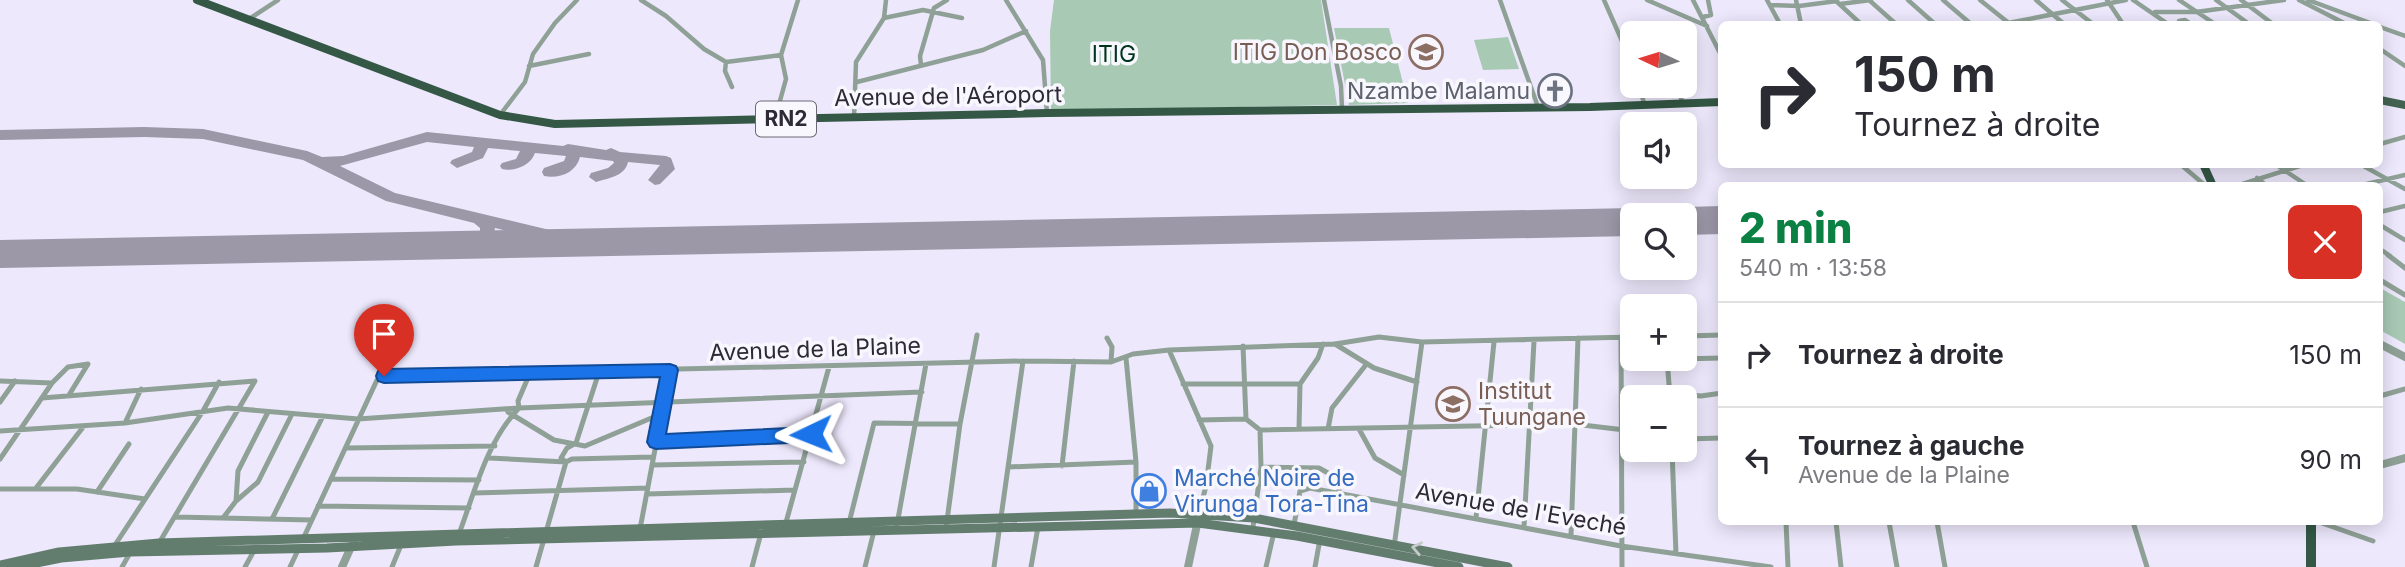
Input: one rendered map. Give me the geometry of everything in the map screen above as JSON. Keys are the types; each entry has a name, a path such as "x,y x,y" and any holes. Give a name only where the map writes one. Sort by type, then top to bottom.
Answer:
{"highway":[{"name":"Avenue de l'Aéroport","path":"197,0 500,114 555,124 1718,102"},
{"path":"2311,525 2311,567"}],"main road":[{"path":"2383,101 2405,105"},
{"path":"0,565 112,550 157,547 353,543 457,537 761,528 1198,518 1294,525 1394,555 1459,567"},
{"path":"1253,522 1274,531 1395,544 1471,563 1508,567"},
{"path":"353,543 401,545 457,537"},
{"path":"112,550 130,553 157,547 255,549 301,544"}],"street":[{"path":"249,19 278,0"},
{"path":"500,114 526,82 533,54 555,23 577,0"},
{"path":"641,0 673,21 704,50 726,62 781,55"},
{"path":"775,119 786,81 781,55 798,0"},
{"path":"854,118 857,59 884,18 886,0"},
{"path":"921,65 920,57 934,8 947,0"},
{"path":"1006,0 1027,31 1045,67 1046,113"},
{"path":"1324,0 1341,86 1342,109"},
{"path":"1500,0 1538,107"},
{"path":"1604,0 1620,36"},
{"path":"1647,0 1707,26"},
{"path":"1693,0 1718,44"},
{"path":"1703,17 1712,12 1708,0"},
{"path":"1796,0 1801,21"},
{"path":"1769,3 1799,6 1870,0 1893,21"},
{"path":"1908,0 1932,21"},
{"path":"1943,0 1968,21"},
{"path":"1980,0 2004,21"},
{"path":"2036,0 2060,21"},
{"path":"2062,0 2089,21"},
{"path":"2024,21 2126,0"},
{"path":"2133,0 2143,8 2155,12 2229,9 2284,0"},
{"path":"2179,0 2210,21"},
{"path":"2216,0 2245,21"},
{"path":"2241,0 2269,21"},
{"path":"2299,0 2340,21"},
{"path":"2308,0 2365,21"},
{"path":"1837,2 1858,21"},
{"path":"2108,2 2121,21"},
{"path":"1769,3 1778,21"},
{"path":"884,18 911,10 934,8 962,18"},
{"path":"2155,12 2165,21"},
{"path":"2383,28 2405,36"},
{"path":"857,82 983,50 1027,31"},
{"path":"2383,51 2405,66"},
{"path":"528,66 589,54"},
{"path":"726,62 725,71 732,87"},
{"path":"1643,98 1644,103"},
{"path":"1681,98 1683,103"},
{"path":"2383,143 2405,137"},
{"path":"2185,168 2201,182"},
{"path":"2280,168 2302,182"},
{"path":"2246,182 2291,168"},
{"path":"2367,168 2405,188"},
{"path":"2375,182 2405,175"},
{"path":"2257,178 2262,182"},
{"path":"2383,211 2405,206"},
{"path":"2383,227 2405,240"},
{"path":"2383,251 2405,268"},
{"path":"2383,282 2405,295"},
{"path":"946,524 960,424 977,335"},
{"path":"1697,336 1718,335"},
{"name":"Avenue de la Plaine","path":"290,567 358,419 377,380 382,377 1023,360 1111,362 1133,354 1169,350 1335,344 1378,337 1422,342 1620,337"},
{"path":"1107,338 1112,347 1111,362"},
{"path":"1571,536 1578,338"},
{"path":"1524,527 1534,341"},
{"path":"1394,555 1422,342"},
{"path":"1476,518 1494,342"},
{"path":"1299,429 1300,384 1318,358 1323,344"},
{"path":"1335,344 1365,366 1386,375 1416,382"},
{"path":"1243,346 1247,382 1246,419"},
{"path":"2383,346 2405,357"},
{"path":"1169,350 1212,452 1188,567"},
{"path":"1126,358 1136,462 1136,519"},
{"path":"1697,359 1718,358"},
{"path":"994,567 1023,360"},
{"path":"1062,466 1074,361"},
{"path":"896,526 926,364"},
{"path":"0,459 52,383 68,367 88,365 69,395"},
{"path":"1328,429 1332,408 1365,366"},
{"path":"784,529 828,367"},
{"path":"640,532 670,370"},
{"path":"536,567 557,491 599,372"},
{"path":"519,408 518,401 530,373"},
{"path":"0,381 52,383"},
{"path":"0,402 15,381"},
{"path":"42,398 255,381 157,547"},
{"path":"112,550 219,382"},
{"path":"1183,384 1300,384"},
{"path":"125,423 141,389"},
{"path":"2383,395 2405,389"},
{"path":"0,431 125,423 237,408 358,419 508,412 519,408 922,392"},
{"path":"1697,396 1718,394"},
{"path":"236,501 238,471 268,412"},
{"path":"508,412 562,444 575,446 585,446 661,414"},
{"path":"457,537 508,412"},
{"path":"223,518 236,501 258,482 292,414"},
{"path":"272,519 323,416"},
{"path":"1199,421 1246,419 1260,430 1485,428 1574,424 1620,429"},
{"path":"848,527 872,425 960,424"},
{"path":"37,488 83,426"},
{"path":"1359,429 1364,446 1378,463 1404,475"},
{"path":"1253,522 1261,467 1260,430"},
{"path":"656,442 811,434"},
{"path":"1697,439 1718,438"},
{"path":"97,492 129,444"},
{"path":"346,448 495,446"},
{"path":"569,461 561,458 564,451 575,446"},
{"path":"489,458 569,461 653,457"},
{"path":"2383,464 2405,458"},
{"path":"652,465 804,462"},
{"path":"1008,467 1136,462"},
{"path":"1621,462 1622,567"},
{"path":"1672,462 1676,554"},
{"path":"1261,467 1328,471 1339,479 1339,493"},
{"path":"331,479 479,480"},
{"path":"0,489 37,488 97,492 145,499"},
{"name":"Avenue de l'Eveché","path":"1294,525 1302,488 1621,546 1771,567"},
{"path":"474,493 795,491"},
{"path":"318,506 469,508"},
{"path":"174,517 312,520"},
{"path":"1031,567 1037,522"},
{"path":"1786,525 1788,567"},
{"path":"1835,525 1841,567"},
{"path":"1890,525 1897,567"},
{"path":"1938,525 1945,567"},
{"path":"2134,525 2147,567"},
{"path":"2328,525 2373,541"},
{"path":"865,567 875,526"},
{"path":"752,567 761,528"},
{"path":"1266,567 1274,531"},
{"path":"1315,567 1320,534"},
{"path":"342,567 353,543"},
{"path":"392,567 401,545"},
{"path":"245,567 255,549"},
{"path":"122,567 130,553"}],"green space":[{"name":"ITIG","path":"1054,0 1321,0 1337,105 1051,111 1050,31"},
{"path":"1334,28 1389,28 1408,103 1349,105"},
{"path":"1508,37 1519,69 1483,70 1474,40"},
{"path":"2383,290 2405,302 2405,344 2383,332"}],"taxiway":[{"path":"0,135 144,132 203,134 307,156 391,197 579,243"},
{"path":"322,162 343,161 427,137 477,142"},
{"path":"457,163 478,155 482,145 477,142"},
{"path":"477,142 524,147"},
{"path":"520,145 524,147"},
{"path":"507,166 521,162 528,155 527,148 524,147"},
{"path":"524,147 572,152"},
{"path":"568,149 572,152"},
{"path":"549,172 562,170 571,164 574,153 572,152"},
{"path":"572,152 617,156"},
{"path":"611,153 617,156"},
{"path":"596,177 613,172 622,164 617,156"},
{"path":"617,156 666,161 668,169 655,180"},
{"path":"467,245 478,242 487,234 488,226 480,220"}],"runway":[{"path":"1697,221 1718,220"},
{"path":"0,254 1620,222"}],"place":[{"name":"ITIG Don Bosco","path":"1426,52"},
{"name":"Nzambe Malamu","path":"1555,91"},
{"name":"Institut Tuungane","path":"1453,404"},
{"name":"Marché Noire de Virunga Tora-Tina","path":"1149,491"}],"route":[{"path":"384,376 670,370 656,442 811,434"}]}
